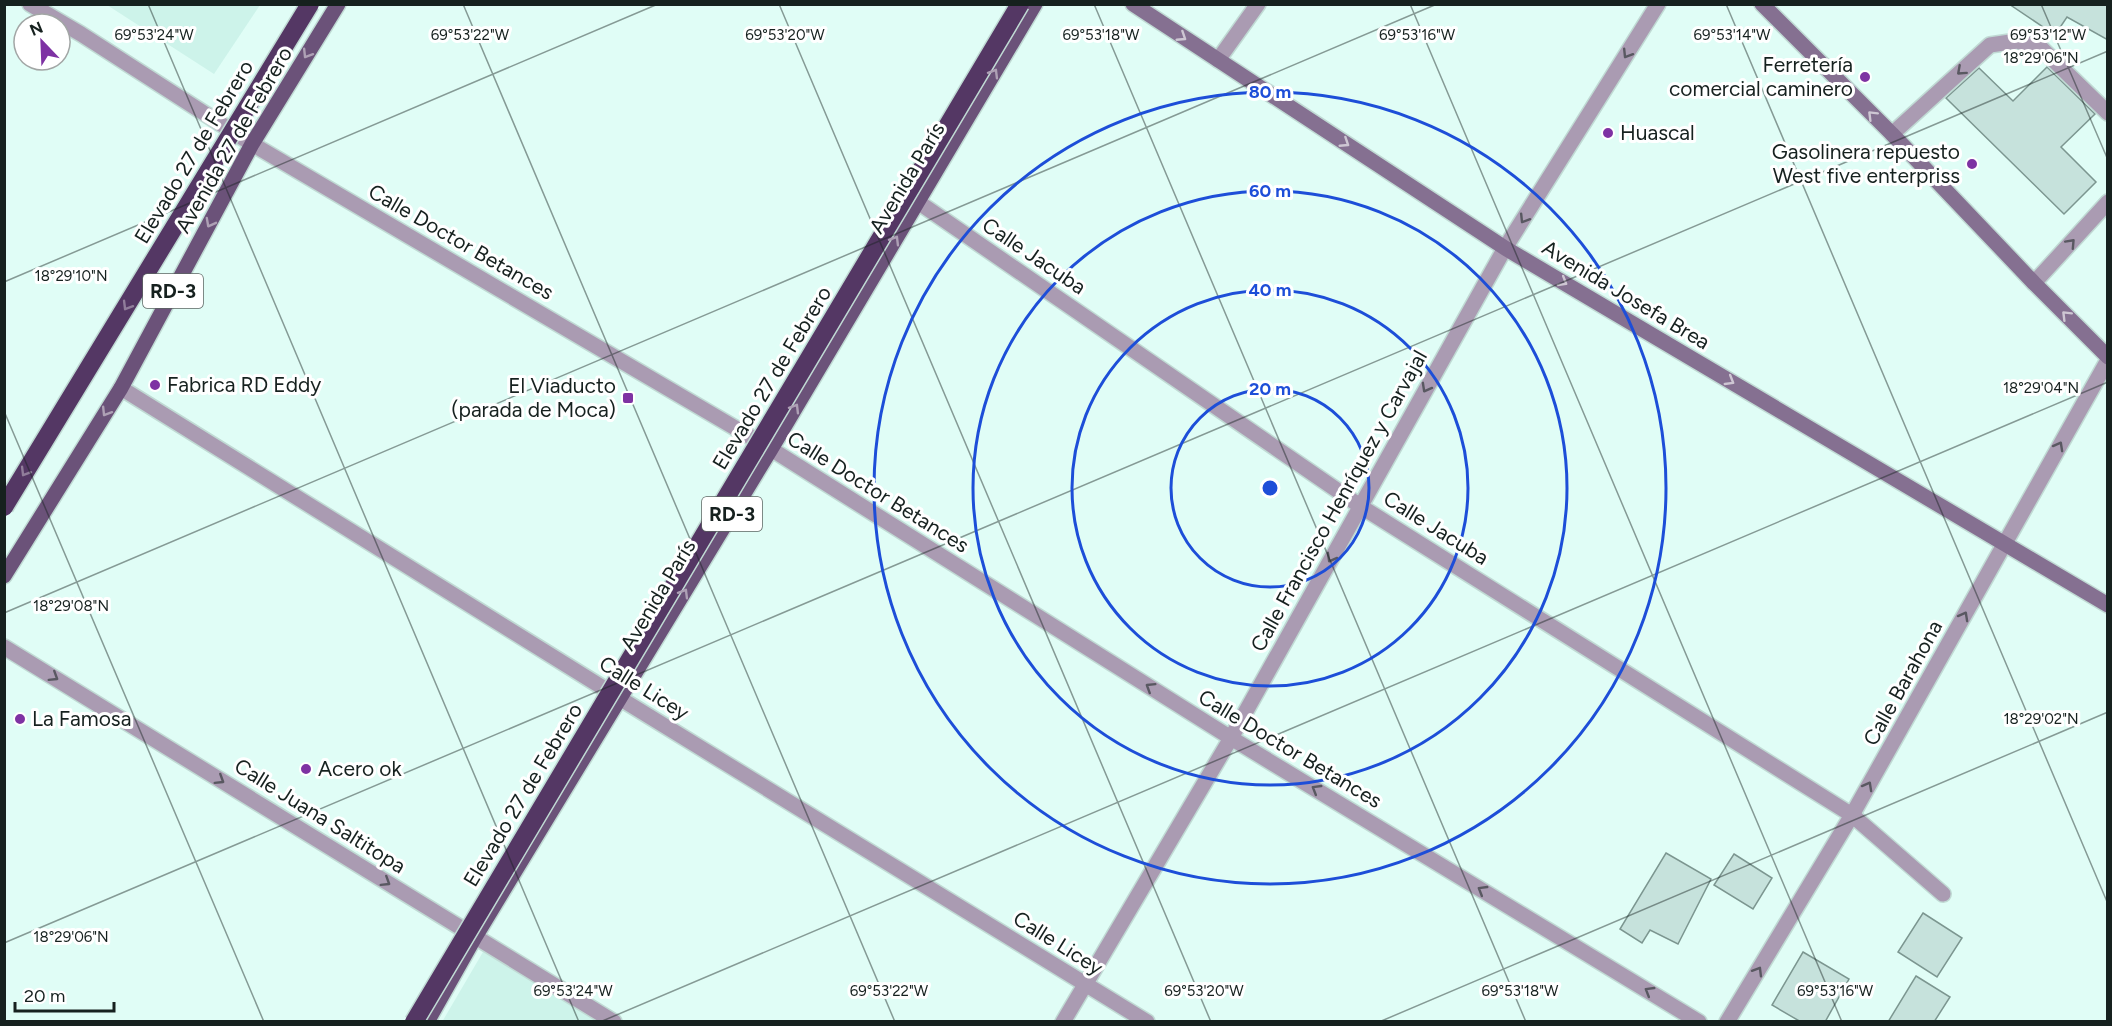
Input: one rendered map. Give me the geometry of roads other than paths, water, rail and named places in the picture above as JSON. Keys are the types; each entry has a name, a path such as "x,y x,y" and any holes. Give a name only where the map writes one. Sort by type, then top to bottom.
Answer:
{"highway":[{"name":"Elevado 27 de Febrero","path":"4,507 310,4"},
{"name":"Elevado 27 de Febrero","path":"414,1022 1020,4"}],"main road":[{"name":"Avenida 27 de Febrero","path":"4,576 121,388 252,144 338,4"},
{"name":"Avenida París","path":"427,1022 475,937 621,699 1035,4"},
{"name":"Avenida Josefa Brea","path":"1133,4 1505,248 2108,604"},
{"path":"1762,4 1892,134 2108,358"}],"street":[{"name":"Calle Doctor Betances","path":"30,4 81,34 252,144 771,449 1231,738 1699,1022"},
{"path":"1218,60 1258,4"},
{"name":"Calle Francisco Henríquez y Carvajal","path":"1063,1022 1231,738 1505,248 1658,4"},
{"path":"1892,134 1990,45 2017,40 2041,48 2108,113"},
{"name":"Calle Jacuba","path":"918,202 1360,506 1852,815 1943,894"},
{"path":"2034,283 2108,202"},
{"name":"Calle Barahona","path":"1727,1022 1852,815 2108,358"},
{"name":"Calle Licey","path":"121,388 1147,1022"},
{"name":"Calle Juana Saltitopa","path":"4,646 614,1022"}],"place":[{"name":"Ferretería comercial caminero","path":"1865,77"},
{"name":"Huascal","path":"1608,133"},
{"name":"Gasolinera repuesto West five enterpriss","path":"1972,164"},
{"name":"Fabrica RD Eddy","path":"155,385"},
{"name":"El Viaducto (parada de Moca)","path":"628,398"},
{"name":"La Famosa","path":"20,719"},
{"name":"Acero ok","path":"306,769"}]}
